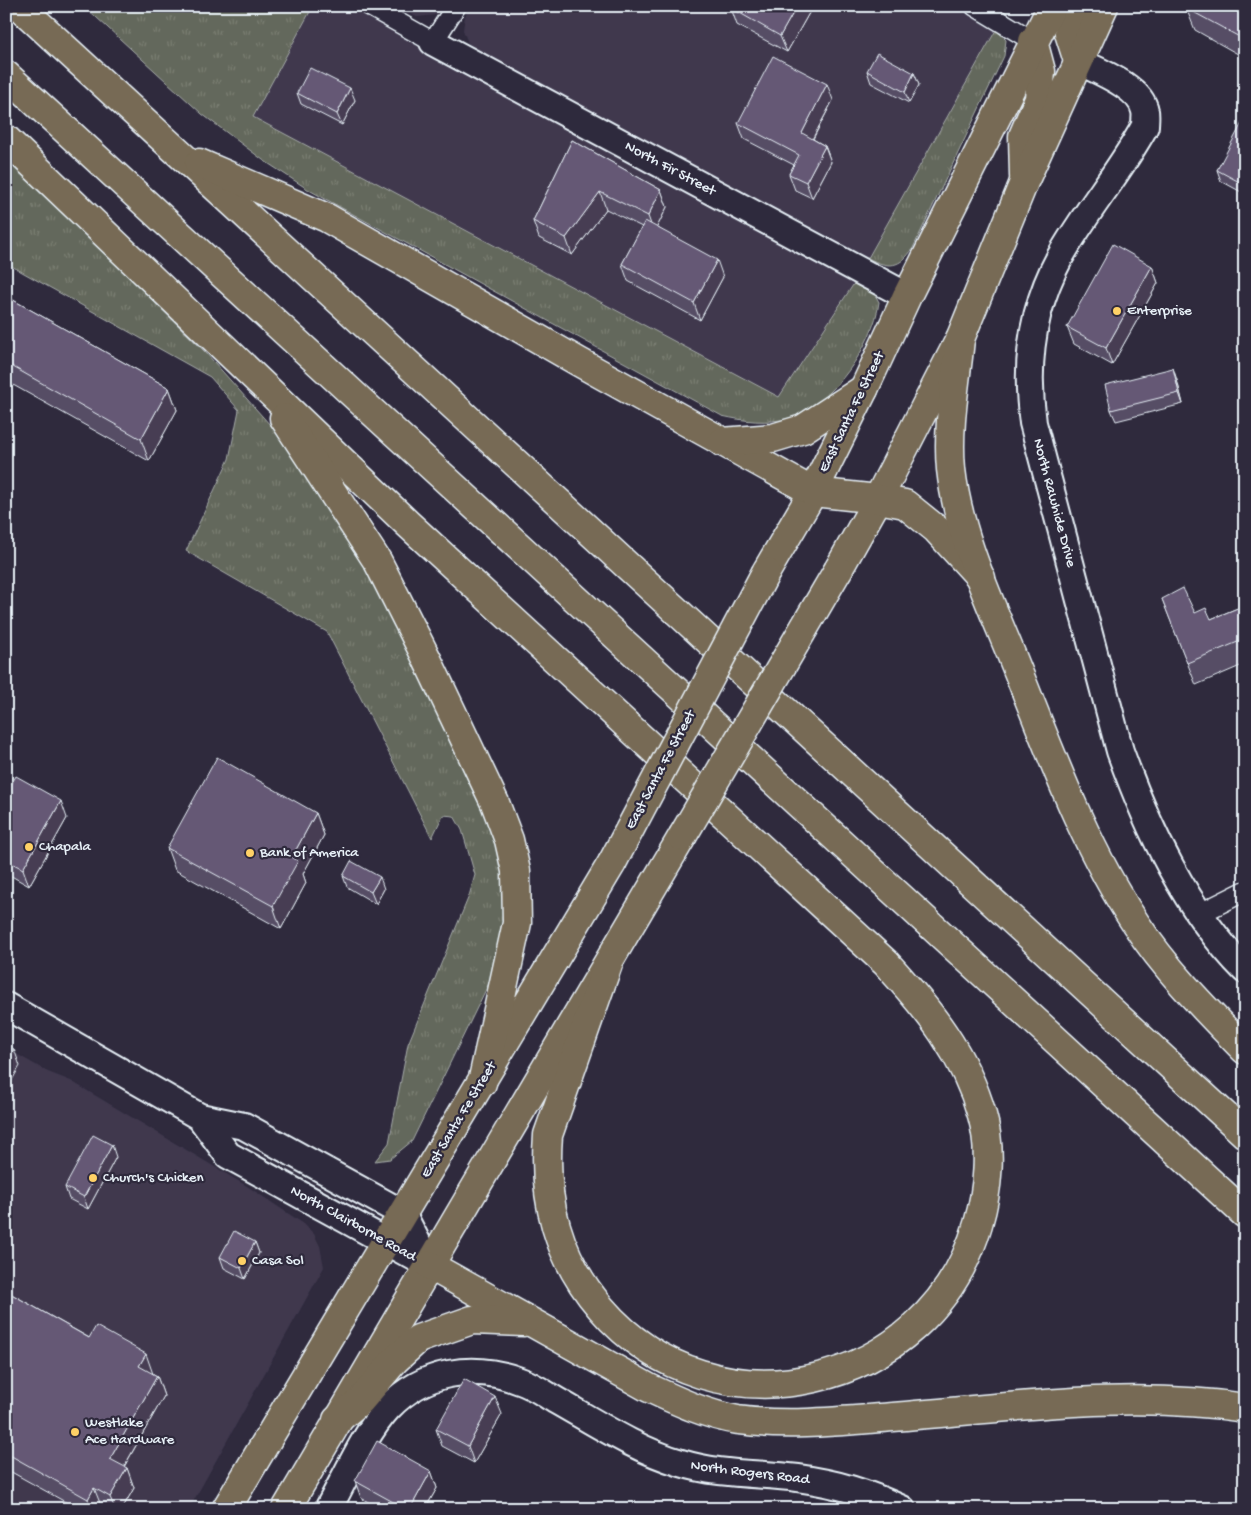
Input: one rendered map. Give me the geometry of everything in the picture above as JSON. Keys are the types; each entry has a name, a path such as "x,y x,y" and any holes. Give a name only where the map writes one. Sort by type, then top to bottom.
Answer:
{"main road":[{"path":"19,6 1245,1134"},
{"name":"East Santa Fe Street","path":"226,1509 612,863 766,572 813,492 864,390 907,296 1052,6"},
{"path":"1075,6 1070,33 1078,61"},
{"path":"286,1509 336,1420 654,886 878,499 960,339 1024,182 1104,6"},
{"path":"1024,182 1022,136 1039,99 1041,71 1033,41"},
{"path":"6,75 1245,1214"},
{"path":"6,139 408,524 886,964 939,1025 957,1052 981,1110 987,1152 987,1180 983,1208 964,1261 933,1308 911,1330 872,1357 835,1373 809,1380 778,1384 748,1383 717,1379 690,1371 660,1357 634,1340 592,1298 577,1276 554,1223 548,1191 546,1160 548,1134 608,964"},
{"path":"180,154 327,218 813,492 905,504 920,515 981,578"},
{"path":"960,339 950,439 951,469 961,515 981,578 1061,778 1112,886 1137,925 1171,970 1245,1050"},
{"path":"269,390 291,431 378,562 495,803 509,840 516,871 517,923 482,1083"},
{"path":"722,442 773,438 803,429 864,390"},
{"path":"429,1265 648,1388 685,1404 737,1420 802,1423 1094,1401 1183,1401 1245,1408"},
{"path":"336,1420 361,1400 395,1360 418,1339 472,1320 528,1322"}],"street":[{"path":"369,6 433,42 456,6"},
{"path":"975,6 1033,41"},
{"name":"North Fir Street","path":"433,42 907,296"},
{"name":"North Rawhide Drive","path":"1078,61 1126,86 1138,96 1145,110 1145,126 1061,256 1047,283 1032,340 1029,396 1043,463 1120,751 1145,819 1162,852 1201,914 1222,944 1245,970"},
{"path":"1201,914 1245,891"},
{"name":"North Clairborne Road","path":"11,1008 200,1117 244,1126 402,1213 429,1265"},
{"name":"North Clairborne Road","path":"200,1117 228,1155 429,1265"},
{"name":"North Rogers Road","path":"328,1509 373,1430 388,1409 424,1380 464,1370 520,1381 632,1442 682,1464 735,1474 796,1478 834,1484 861,1491 902,1509"}],"shaded area":[{"path":"313,6 350,6 587,136 857,279 779,397 253,117"},
{"path":"392,6 442,6 435,15 417,17"},
{"path":"471,6 953,6 996,30 868,258 476,50 468,43 463,30 465,16"},
{"path":"6,1048 48,1072 71,1081 250,1188 304,1224 314,1234 320,1246 324,1267 189,1509 10,1509 6,1507"}],"green space":[{"path":"84,6 313,6 253,117 779,397 857,279 874,293 879,302 869,336 860,354 835,387 806,411 790,418 773,421 747,420 722,416 309,190 263,160 202,114"},
{"path":"996,30 1006,40 1004,56 913,248 903,260 894,265 875,262 868,258"},
{"path":"6,155 206,353 287,444 351,541 385,604 490,827 499,851 508,906 491,979 412,1141 390,1159 375,1161 389,1143 408,1044 469,896 475,875 462,830 454,816 443,815 432,838 327,632 186,551 229,459 239,410 210,377 6,263"}],"building":[{"path":"732,6 797,6 780,36 731,8"},
{"path":"1187,6 1245,6 1245,40 1186,8"},
{"path":"877,53 914,73 905,92 867,71"},
{"path":"773,56 827,84 802,133 825,146 806,182 789,174 799,155 738,123"},
{"path":"310,68 350,88 337,114 297,93"},
{"path":"1242,123 1245,125 1245,185 1217,170"},
{"path":"572,140 661,190 648,216 600,192 566,238 533,221"},
{"path":"645,221 717,260 694,303 622,264"},
{"name":"Enterprise","path":"1113,244 1152,266 1106,348 1067,327"},
{"path":"6,296 169,388 141,439 6,363"},
{"path":"1173,368 1179,393 1111,410 1105,385"},
{"path":"1183,588 1195,613 1206,608 1211,619 1245,605 1245,639 1187,663 1162,599"},
{"name":"Bank of America","path":"217,757 316,813 292,857 298,861 273,906 167,848"},
{"name":"Chapala","path":"16,776 61,801 23,869 6,860 6,793"},
{"path":"351,861 380,877 371,892 343,876"},
{"path":"6,1045 14,1049 6,1063"},
{"path":"93,1135 112,1145 84,1197 65,1187"},
{"path":"234,1231 255,1242 241,1268 220,1257"},
{"name":"Westlake Ace Hardware","path":"6,1291 89,1338 96,1326 146,1354 139,1366 157,1376 110,1459 127,1468 110,1497 94,1488 88,1499 6,1453"},
{"path":"464,1379 495,1397 468,1446 436,1429"},
{"path":"377,1441 431,1471 410,1509 406,1509 355,1481"}],"place":[{"name":"Enterprise","path":"1117,311"},
{"name":"Chapala","path":"29,847"},
{"name":"Bank of America","path":"250,853"},
{"name":"Church's Chicken","path":"93,1178"},
{"name":"Casa Sol","path":"242,1261"},
{"name":"Westlake Ace Hardware","path":"75,1432"}]}
